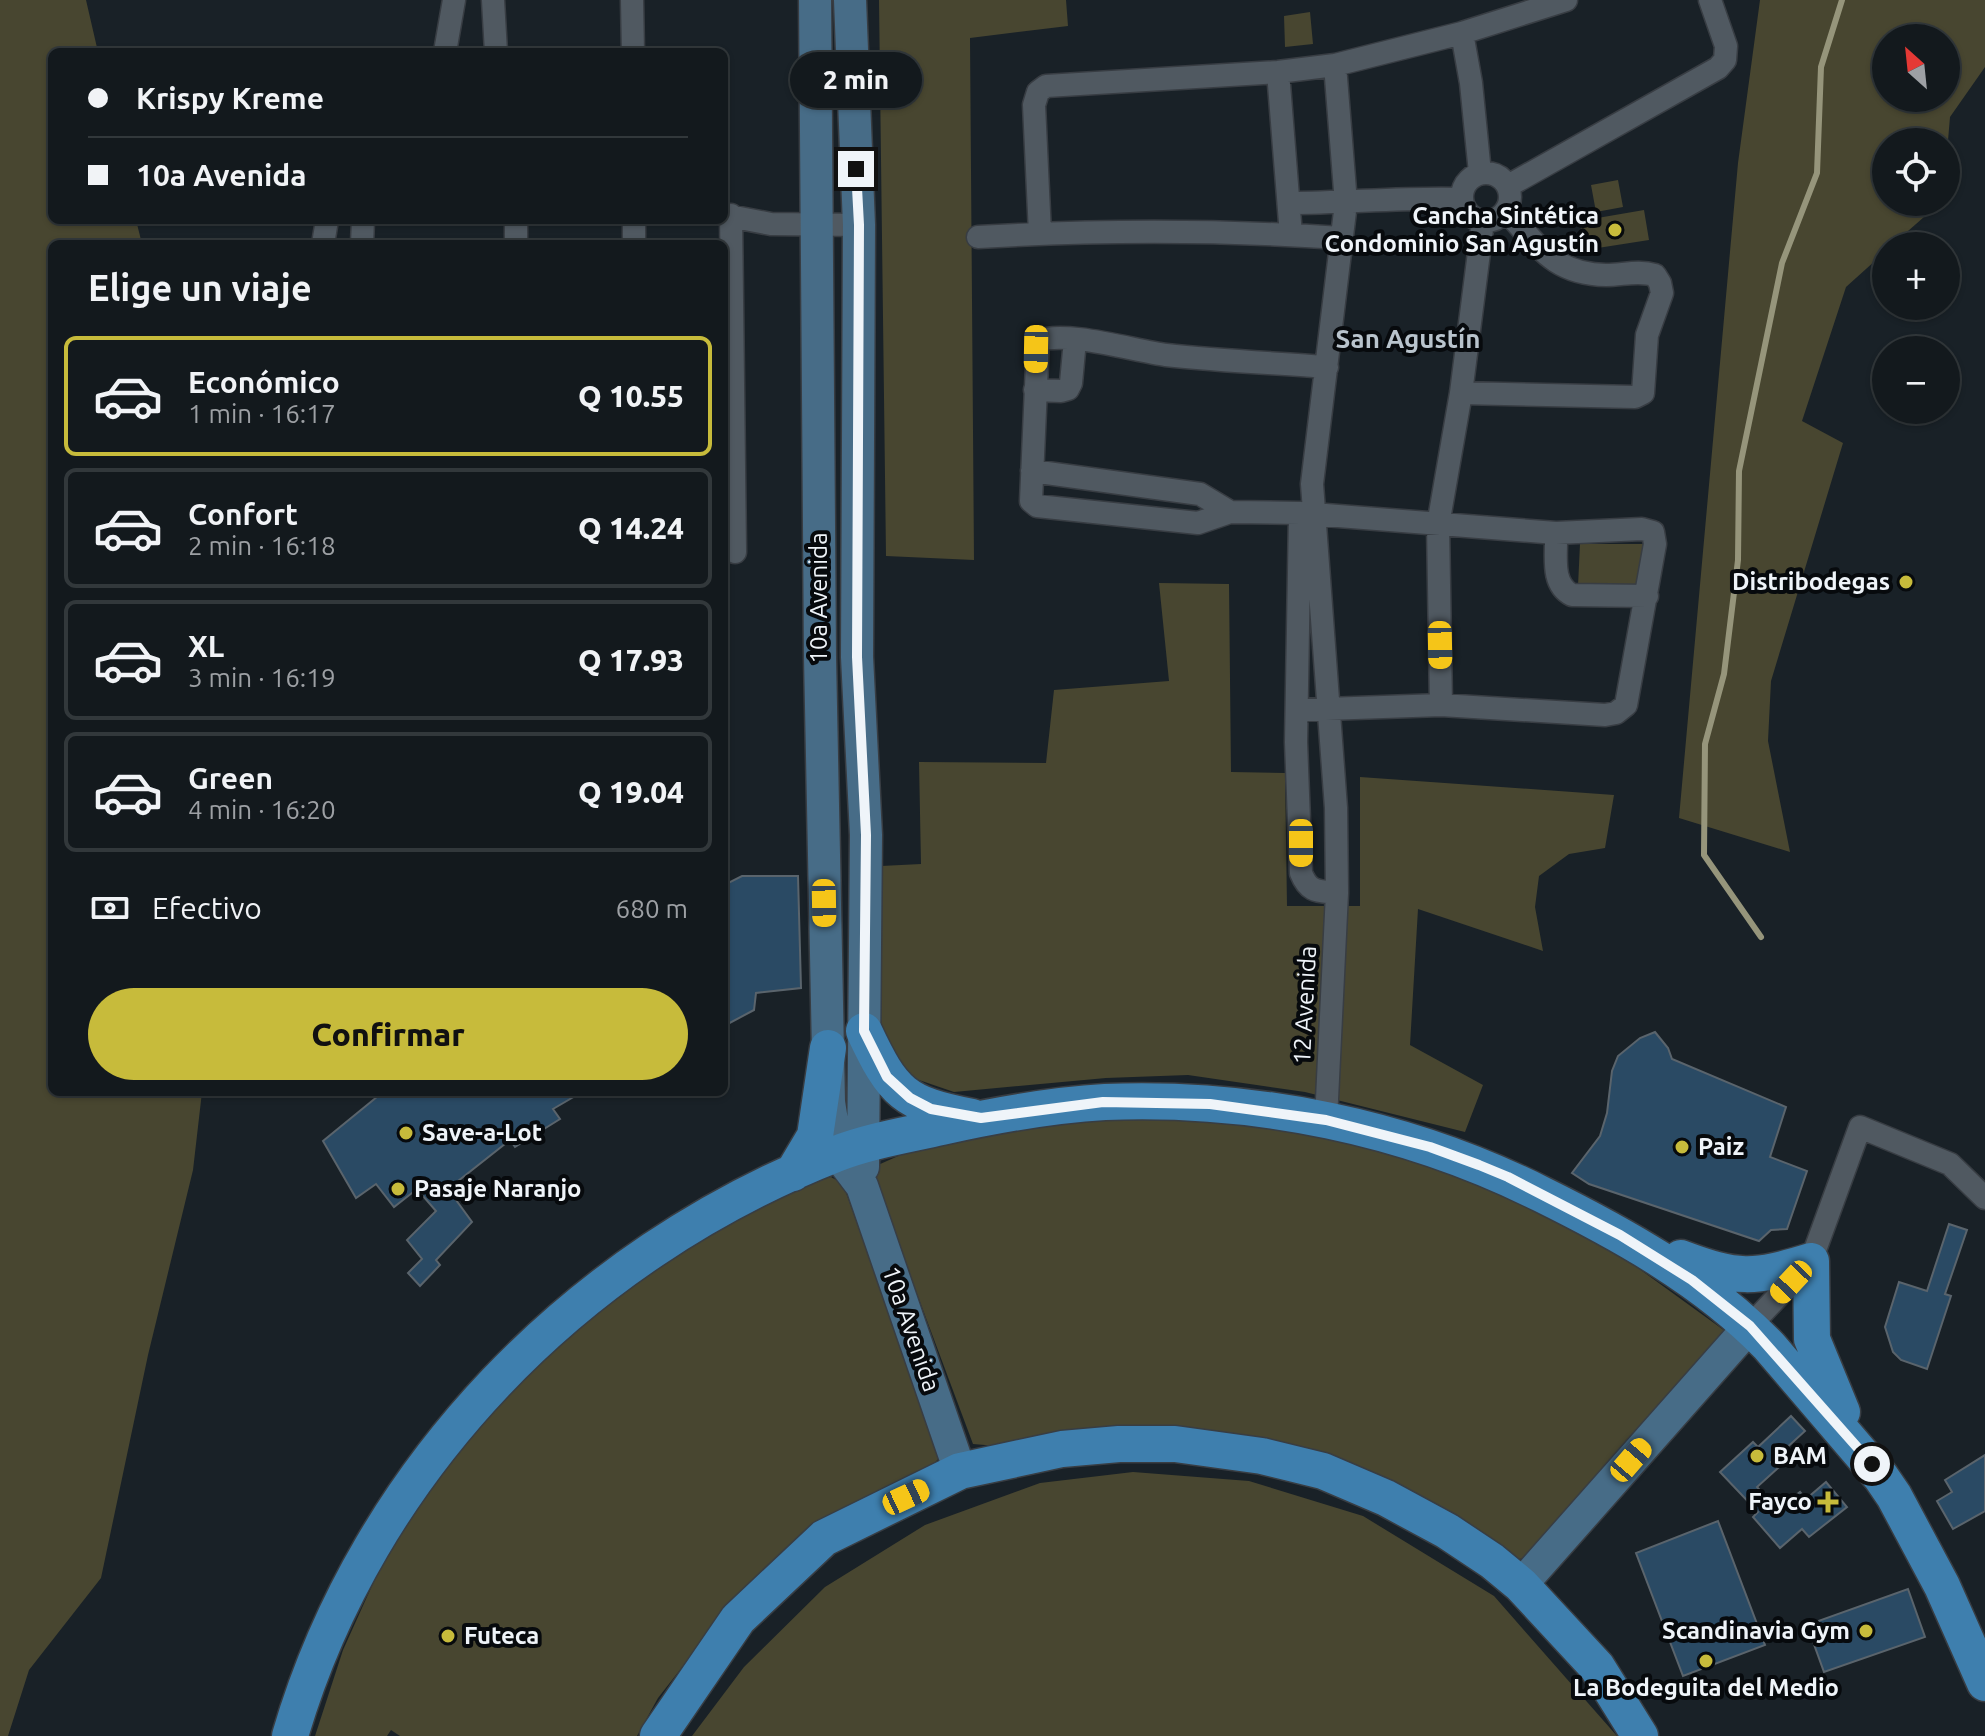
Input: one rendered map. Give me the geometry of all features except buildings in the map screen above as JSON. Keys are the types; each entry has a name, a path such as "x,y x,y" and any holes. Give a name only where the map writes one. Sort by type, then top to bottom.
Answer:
{"main road":[{"path":"864,1031 887,1077 910,1098 931,1109 981,1118"},
{"path":"793,1173 815,1136 828,1048"},
{"path":"290,1736 313,1666 367,1555 395,1508 440,1445 490,1386 558,1322 626,1268 724,1207 851,1149 981,1118 1103,1102 1210,1104 1326,1120 1430,1147 1508,1177 1620,1235 1692,1280 1750,1326 1858,1447 1894,1496 1942,1586 1985,1683"},
{"path":"1620,1235 1728,1275 1770,1273 1811,1261 1811,1325 1815,1350 1858,1447"},
{"path":"658,1736 738,1619 824,1538 960,1471 1062,1449 1119,1444 1196,1445 1262,1456 1323,1471 1386,1498 1447,1531 1521,1585 1597,1667 1640,1736"}],"street":[{"path":"446,48 454,0"},
{"path":"493,0 496,48"},
{"path":"632,0 633,48"},
{"name":"10a Avenida","path":"815,0 820,657 829,1102 851,1149 960,1471"},
{"name":"10a Avenida","path":"850,0 859,225 857,657 866,835 864,1031 851,1149"},
{"path":"1040,234 1034,105 1038,92 1046,86 1278,72 1335,65 1462,33 1566,0"},
{"path":"1508,186 1718,68 1725,60 1726,46 1710,0"},
{"path":"1462,33 1471,83 1480,173"},
{"path":"1335,65 1346,203 1307,514 1296,742 1301,873 1306,885 1317,891 1337,893"},
{"path":"1278,72 1291,235"},
{"path":"1480,173 1498,175 1508,186 1511,194 1506,211 1492,221 1483,221 1467,213 1462,199 1466,183 1480,173"},
{"path":"1290,203 1346,203 1407,197 1462,199"},
{"path":"1461,393 1635,397 1643,393 1647,335 1662,293 1655,275 1642,272 1606,275 1576,272 1555,264 1506,211"},
{"path":"735,552 728,215 771,224 859,225"},
{"path":"1441,705 1438,525 1461,393 1483,221"},
{"path":"728,245 771,224"},
{"path":"978,237 1040,234 1341,238"},
{"path":"1297,710 1441,705 1605,715 1616,713 1626,705 1655,544 1653,532 1642,529 1556,533 1307,514 1230,512 1198,523 1037,506 1031,501 1038,341 1047,338 1075,340 1165,355 1327,367"},
{"path":"1035,390 1068,389 1075,340"},
{"path":"1032,471 1200,494 1230,512"},
{"name":"12 Avenida","path":"1307,514 1336,808 1337,893 1326,1120"},
{"path":"1556,533 1557,582 1563,590 1572,595 1647,596"},
{"path":"820,657 857,657"},
{"path":"1296,742 1330,740"},
{"path":"1521,1585 1811,1261 1860,1127 1950,1164 1985,1198"}],"shaded area":[{"path":"0,0 86,0 97,48 48,48 48,224 137,224 141,240 48,240 48,1096 202,1096 193,1170 148,1355 101,1578 29,1670 8,1736 0,1736"},
{"path":"879,0 1066,0 1068,26 970,38 974,560 886,556"},
{"path":"1760,0 1985,0 1985,67 1960,103 1960,24 1872,24 1872,112 1954,112 1949,128 1872,128 1872,216 1925,216 1907,232 1872,232 1872,264 1846,287 1802,421 1843,443 1771,681 1768,741 1790,852 1679,818 1738,163"},
{"path":"1310,12 1313,44 1285,47 1284,16"},
{"path":"1618,180 1623,207 1596,212 1591,185"},
{"name":"Cancha Sintética Condominio San Agustín","path":"1644,210 1649,240 1585,250 1580,221"},
{"path":"1580,544 1648,544 1649,586 1578,586"},
{"path":"1159,583 1229,584 1231,772 1285,773 1287,906 1360,906 1360,777 1614,795 1605,848 1569,854 1539,876 1535,907 1543,951 1418,909 1410,1045 1483,1085 1465,1132 1305,1092 1188,1075 1106,1078 954,1092 916,1079 895,1059 881,1033 881,866 921,864 919,762 1046,763 1054,690 1169,681"},
{"path":"1125,1116 1217,1119 1304,1131 1417,1158 1512,1191 1627,1260 1725,1331 1541,1552 1517,1560 1385,1478 973,1444 873,1176 878,1165 925,1144 1043,1122"},
{"path":"831,1177 843,1184 940,1457 928,1470 845,1513 782,1553 715,1625 658,1698 637,1736 400,1736 391,1730 387,1736 315,1736 343,1650 389,1548 434,1482 506,1392 604,1307 694,1240 814,1179"},
{"path":"1133,1472 1249,1481 1363,1516 1494,1596 1617,1736 692,1736 744,1667 825,1587 925,1525 1040,1483"}],"waterway":[{"path":"1761,937 1704,855 1705,744 1724,674 1738,560 1739,471 1782,263 1817,173 1821,67 1842,0"}],"place":[{"name":"Cancha Sintética Condominio San Agustín","path":"1615,230"},
{"name":"Distribodegas","path":"1906,582"},
{"name":"Save-a-Lot","path":"406,1133"},
{"name":"Paiz","path":"1682,1147"},
{"name":"Pasaje Naranjo","path":"398,1189"},
{"name":"BAM","path":"1757,1456"},
{"name":"Fayco","path":"1828,1502"},
{"name":"Scandinavia Gym","path":"1866,1631"},
{"name":"Futeca","path":"448,1636"},
{"name":"La Bodeguita del Medio","path":"1706,1661"}],"district":[{"name":"San Agustín","path":"1408,339"}],"route":[{"path":"856,169 859,225 857,657 866,835 864,1031 887,1077 910,1098 931,1109 981,1118 1103,1102 1210,1104 1326,1120 1379,1132 1479,1165 1555,1200 1620,1235 1692,1280 1750,1326 1872,1464"}]}
